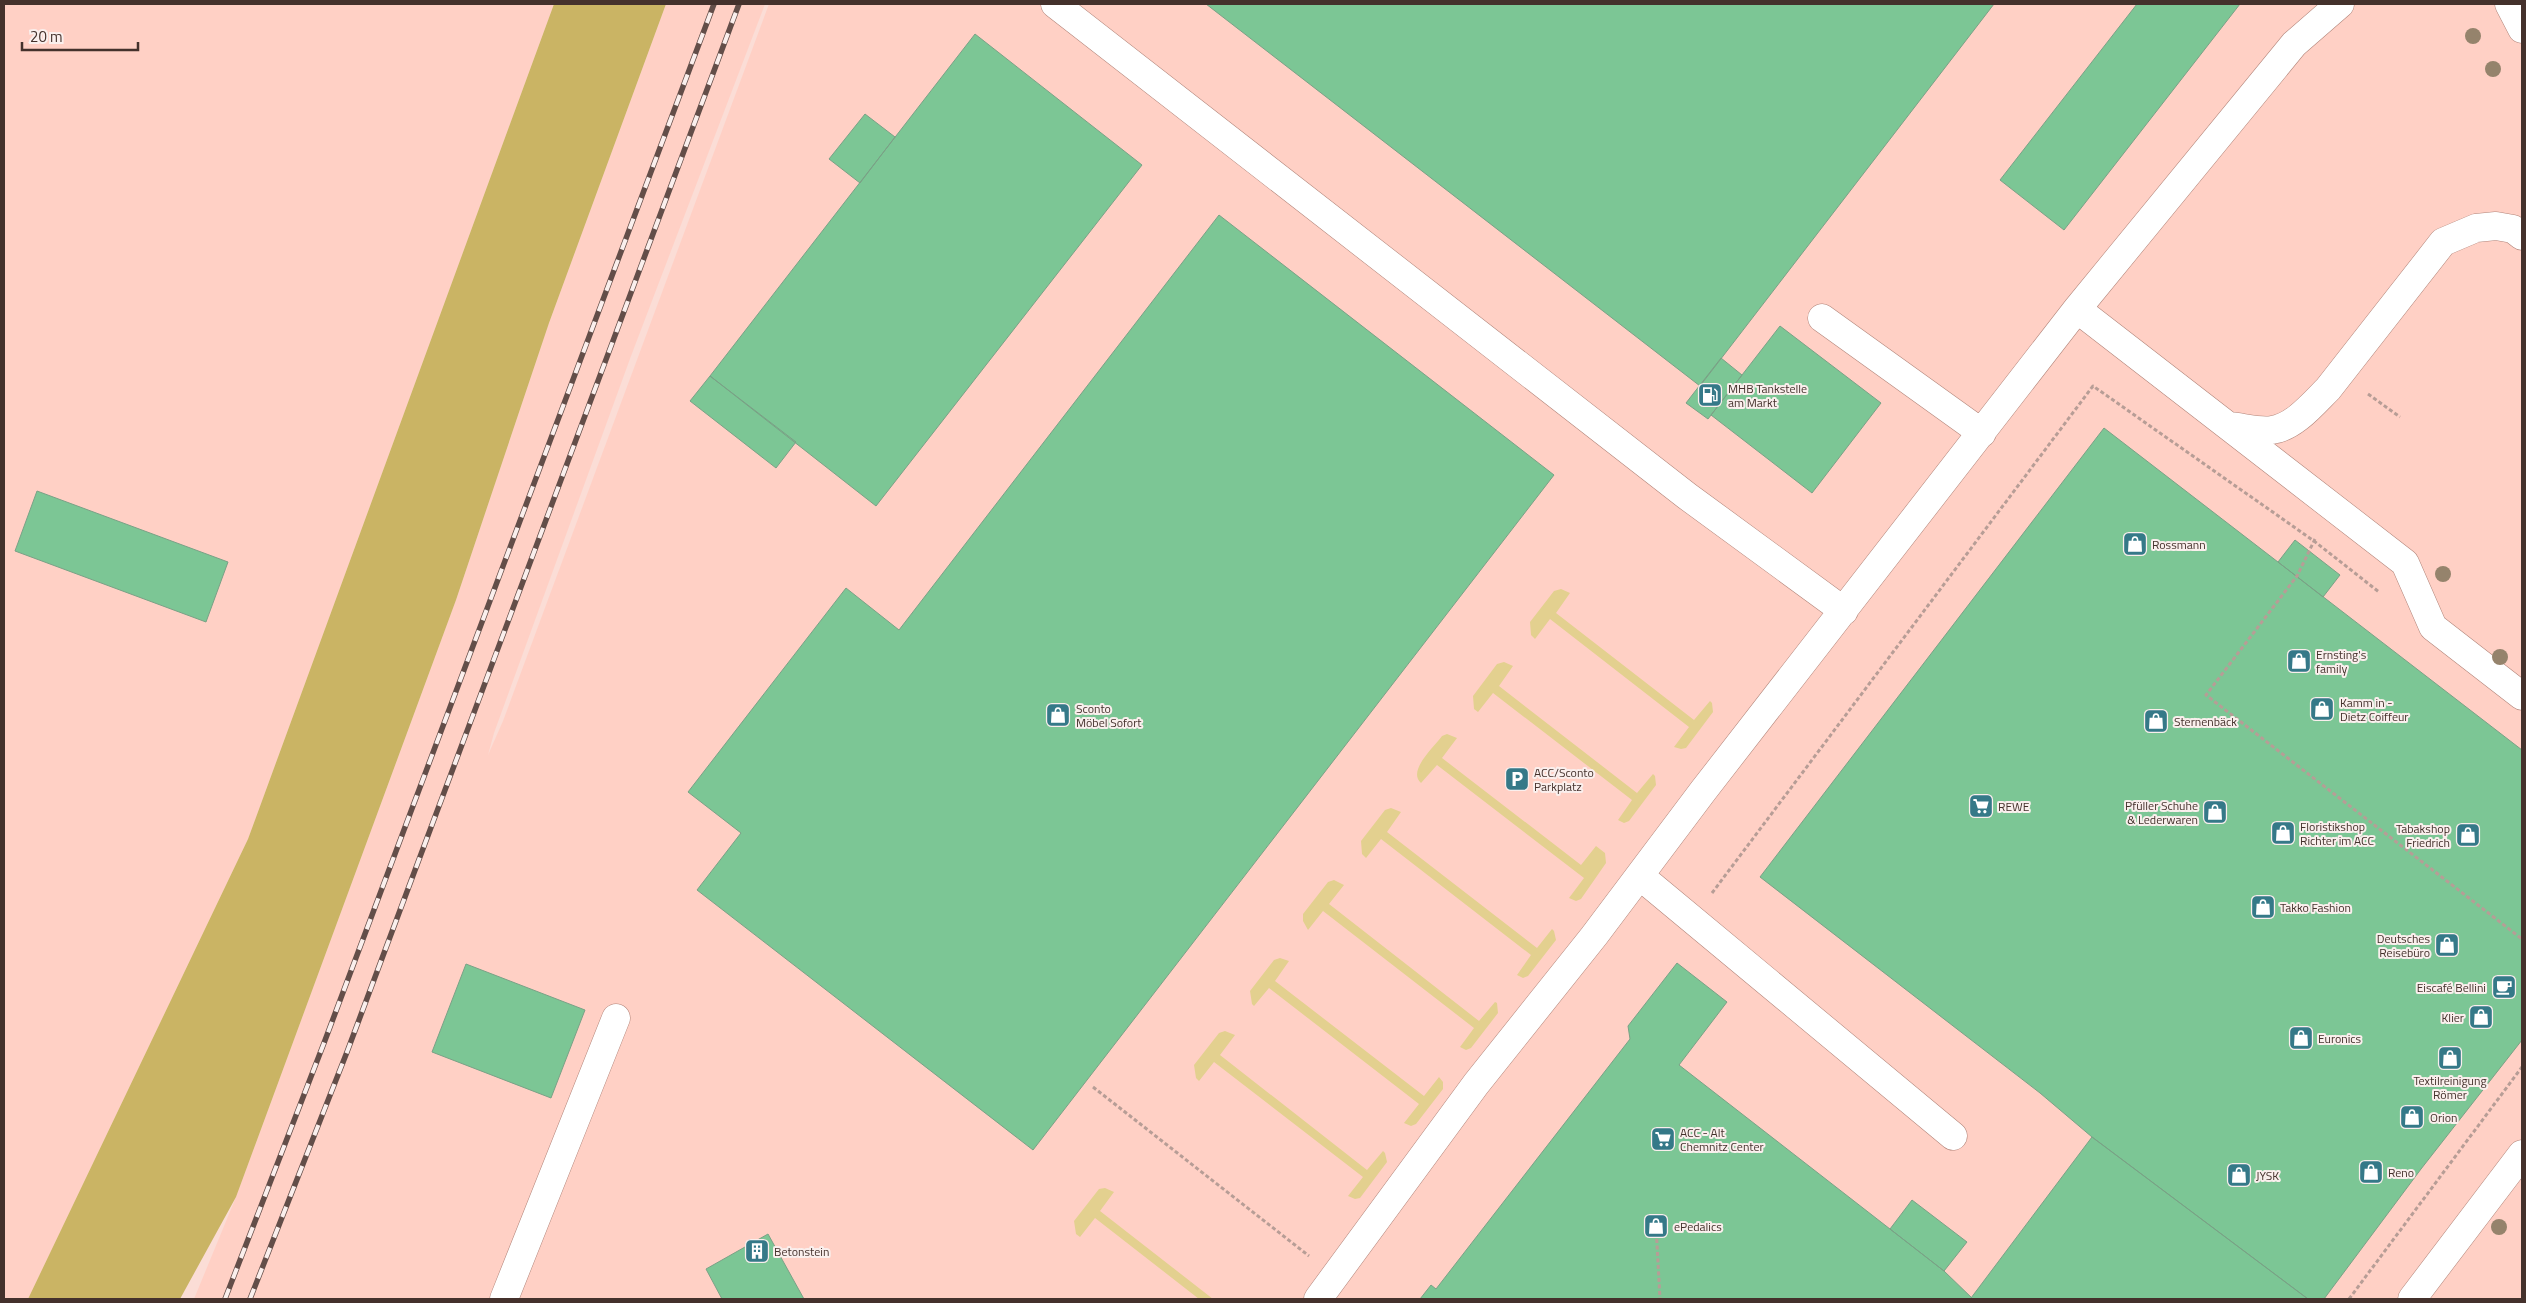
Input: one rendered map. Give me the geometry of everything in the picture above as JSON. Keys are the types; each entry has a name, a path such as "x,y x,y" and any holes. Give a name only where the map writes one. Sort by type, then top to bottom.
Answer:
{"street":[{"path":"1056,4 1687,496 1844,611"},
{"path":"1318,1299 1476,1084 1640,876 1702,792 1982,434 2077,309 2294,44 2340,4"},
{"path":"2509,4 2522,29"},
{"path":"2229,426 2272,430 2291,422 2306,411 2340,374 2443,242 2476,228 2496,226 2513,229 2522,236"},
{"path":"2077,309 2405,563 2433,627 2522,696"},
{"path":"1822,318 1982,434"},
{"path":"1640,876 1953,1136"},
{"path":"504,1299 616,1018"},
{"path":"2412,1299 2522,1154"}],"path":[{"path":"2340,374 2400,417"},
{"path":"1692,919 2093,386 2314,541 2385,596"},
{"path":"2297,576 2206,695 2522,939"},
{"path":"2349,1299 2522,1067"},
{"path":"1093,1087 1336,1277"},
{"path":"1656,1226 1660,1299"}],"shaded area":[{"path":"4,4 554,4 248,839 28,1299 4,1299"},
{"path":"554,4 666,4 549,323 456,600 236,1197 180,1299 28,1299 248,839"},
{"path":"666,4 765,4 631,356 494,733 488,755 503,721 769,4 2509,4 2522,29 2522,1299 194,1299 236,1197 456,600 549,323"},
{"path":"1561,589 1570,593 1556,613 1694,720 1710,701 1712,703 1713,712 1686,748 1674,747 1689,727 1550,619 1535,639 1531,635 1530,622 1554,591"},
{"path":"1504,662 1513,666 1499,686 1637,793 1653,774 1655,776 1656,785 1629,821 1624,823 1618,820 1632,800 1493,693 1478,712 1474,709 1473,696 1497,664"},
{"path":"1447,734 1457,738 1442,758 1581,865 1596,846 1605,853 1606,863 1581,899 1576,901 1569,898 1584,878 1437,765 1421,783 1417,772 1419,766 1442,736"},
{"path":"1391,808 1401,812 1387,832 1537,948 1552,929 1554,931 1556,940 1528,976 1523,978 1517,975 1531,955 1381,839 1366,858 1362,854 1361,841 1385,810"},
{"path":"1334,880 1344,885 1329,904 1479,1021 1495,1002 1497,1003 1498,1013 1471,1048 1466,1050 1460,1047 1474,1028 1323,911 1308,930 1303,921 1303,914 1328,882"},
{"path":"1280,958 1289,961 1275,981 1424,1096 1439,1077 1443,1082 1443,1089 1416,1124 1411,1126 1404,1123 1419,1104 1269,988 1254,1006 1252,1004 1250,991 1274,960"},
{"path":"1225,1031 1235,1035 1220,1055 1367,1170 1383,1151 1385,1153 1387,1162 1360,1198 1355,1199 1348,1196 1363,1177 1214,1062 1199,1081 1196,1078 1194,1065 1219,1033"},
{"path":"1105,1188 1114,1192 1100,1211 1213,1299 1199,1299 1095,1218 1080,1237 1076,1234 1074,1221 1099,1189"}],"building":[{"path":"1206,4 1994,4 1700,386"},
{"path":"2137,4 2240,4 2064,230 2000,180"},
{"path":"975,34 1142,165 876,506 710,376"},
{"path":"865,114 895,137 860,183 829,159"},
{"name":"Sconto Möbel Sofort","path":"1219,215 1554,475 1033,1150 697,890 741,833 688,792 846,588 899,630"},
{"path":"1780,326 1881,403 1812,493 1711,415"},
{"name":"MHB Tankstelle am Markt","path":"1721,358 1742,375 1708,419 1686,403"},
{"path":"710,376 796,442 776,468 690,401"},
{"path":"2104,428 2522,750 2522,1040 2421,1169 2324,1299 2308,1299 2092,1137 2040,1093 1760,877"},
{"path":"37,491 228,562 206,622 15,551"},
{"path":"2295,540 2340,575 2323,597 2278,562"},
{"name":"ACC - Alt Chemnitz Center","path":"1677,963 1727,1002 1679,1065 1944,1271 1973,1299 1420,1299 1431,1285 1436,1289 1630,1039 1628,1026"},
{"path":"466,964 585,1010 551,1098 432,1052"},
{"path":"2092,1137 2308,1299 1971,1298"},
{"path":"1912,1200 1967,1242 1944,1271 1890,1229"},
{"name":"Betonstein","path":"768,1234 804,1299 722,1299 706,1269"}],"railway":[{"path":"225,1299 324,1043 714,4"},
{"path":"250,1299 347,1052 739,4"}],"place":[{"name":"MHB Tankstelle am Markt","path":"1710,395"},
{"name":"Rossmann","path":"2135,544"},
{"name":"Ernsting's family","path":"2299,661"},
{"name":"Kamm in - Dietz Coiffeur","path":"2322,709"},
{"name":"Sconto Möbel Sofort","path":"1058,715"},
{"name":"Sternenbäck","path":"2156,721"},
{"name":"ACC/Sconto Parkplatz","path":"1517,779"},
{"name":"REWE","path":"1981,806"},
{"name":"Pfüller Schuhe & Lederwaren","path":"2215,812"},
{"name":"Floristikshop Richter im ACC","path":"2283,833"},
{"name":"Tabakshop Friedrich","path":"2468,835"},
{"name":"Takko Fashion","path":"2263,907"},
{"name":"Deutsches Reisebüro","path":"2447,945"},
{"name":"Eiscafé Bellini","path":"2504,987"},
{"name":"Klier","path":"2481,1017"},
{"name":"Euronics","path":"2301,1038"},
{"name":"Textilreinigung Römer","path":"2450,1058"},
{"name":"Orion","path":"2412,1117"},
{"name":"ACC - Alt Chemnitz Center","path":"1663,1139"},
{"name":"Reno","path":"2371,1172"},
{"name":"JYSK","path":"2239,1175"},
{"name":"ePedalics","path":"1656,1226"},
{"name":"Betonstein","path":"757,1251"}]}
